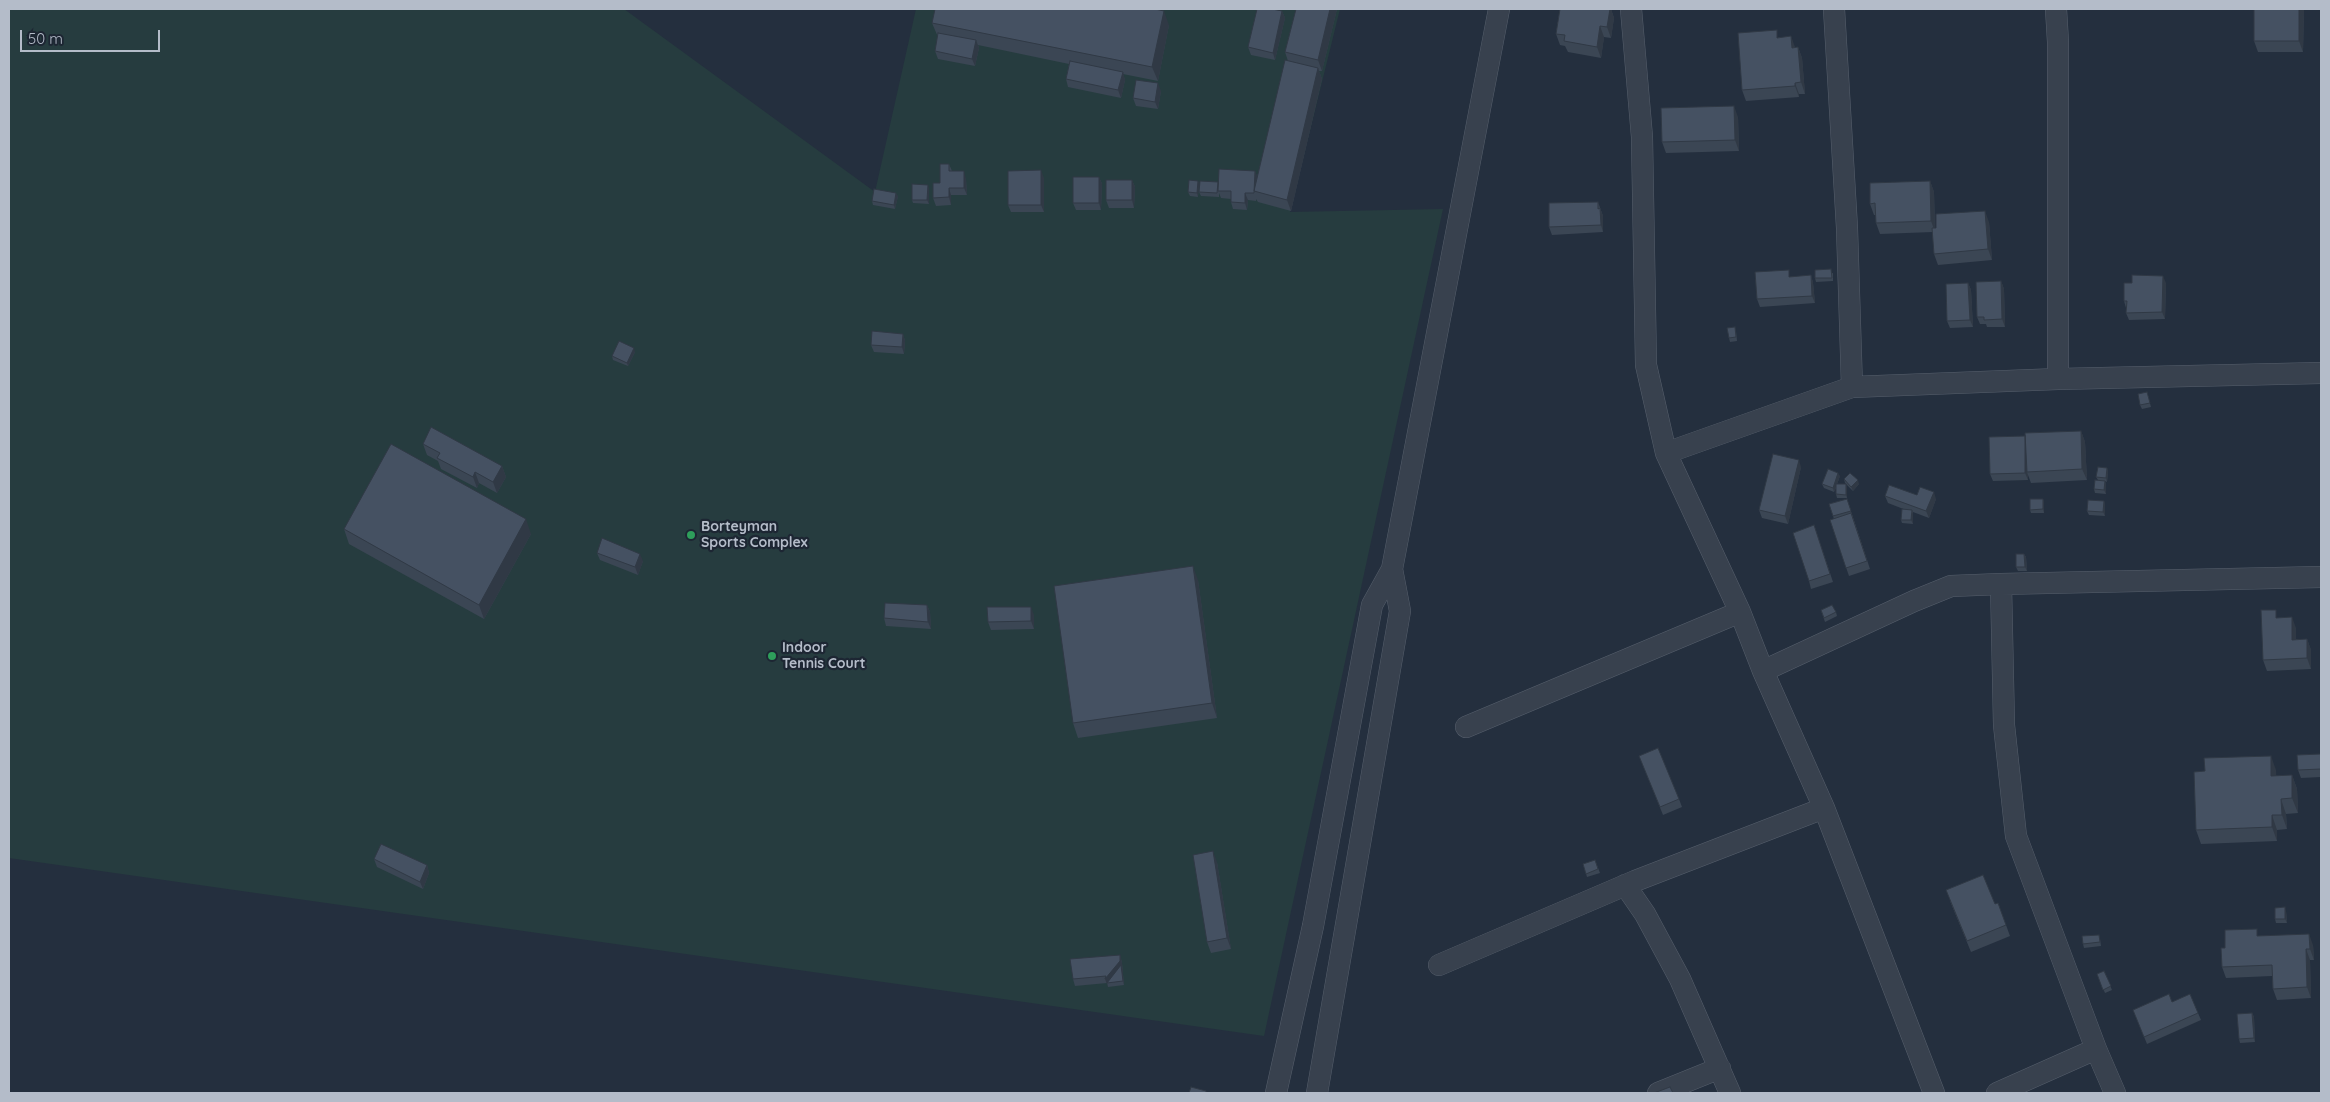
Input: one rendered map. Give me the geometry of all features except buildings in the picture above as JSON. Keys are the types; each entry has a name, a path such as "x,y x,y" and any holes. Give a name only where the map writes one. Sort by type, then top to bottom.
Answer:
{"street":[{"path":"1276,1093 1312,926 1372,605 1392,569 1499,9"},
{"path":"1631,9 1642,136 1646,365 1666,453 1740,612 1763,671 1824,808 1934,1093"},
{"path":"1834,9 1847,228 1852,387"},
{"path":"2056,9 2058,52 2058,379"},
{"path":"1666,453 1852,387 2058,379 2321,374"},
{"path":"1317,1093 1400,611 1392,569"},
{"path":"1763,671 1914,601 1951,586 2321,577"},
{"path":"2001,584 2004,725 2016,836 2096,1049 2115,1093"},
{"path":"1466,727 1740,612"},
{"path":"1439,965 1626,885 1824,808"},
{"path":"1626,885 1645,914 1680,979 1730,1093"},
{"path":"1997,1093 2096,1049"},
{"path":"1658,1093 1720,1068"}],"green space":[{"name":"Borteyman Sports Complex","path":"9,9 624,9 875,192 916,9 1340,9 1290,212 1443,209 1264,1036 9,858"}],"place":[{"name":"Borteyman Sports Complex","path":"691,535"},
{"name":"Indoor Tennis Court","path":"772,656"}]}
